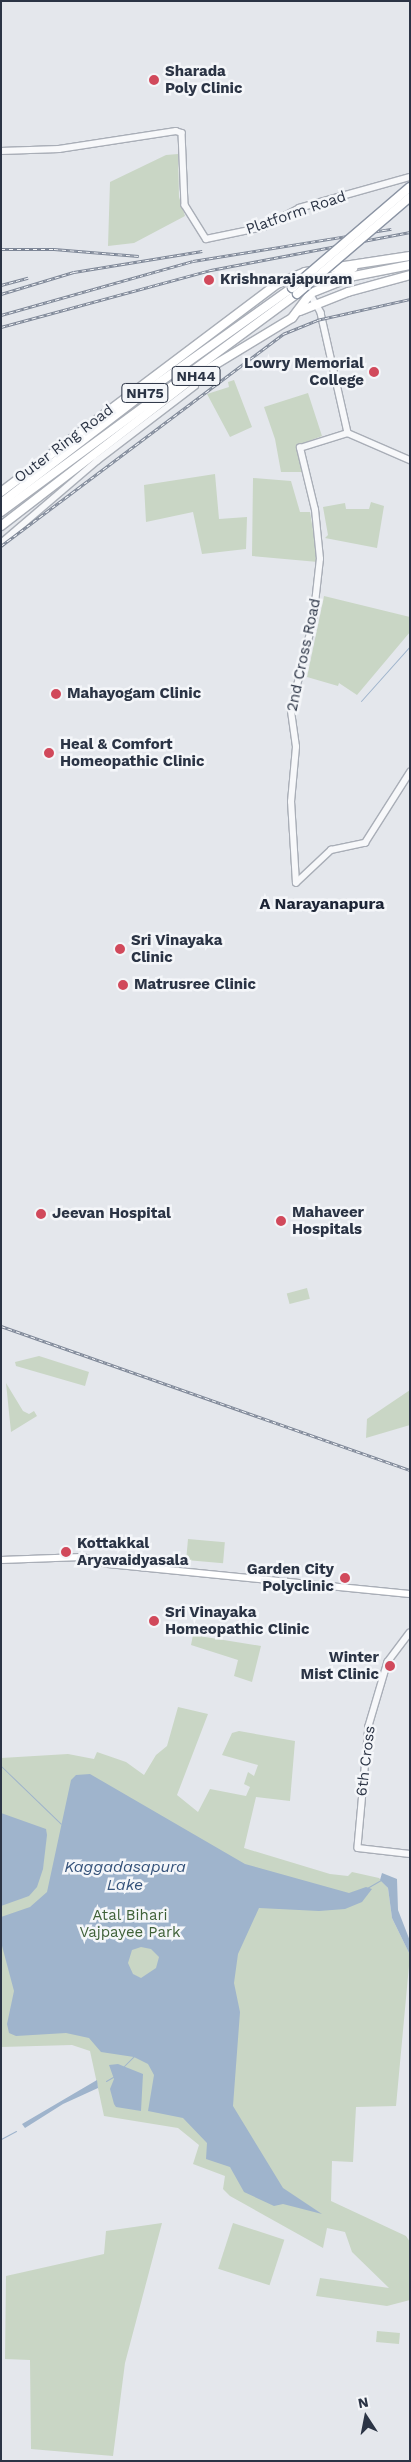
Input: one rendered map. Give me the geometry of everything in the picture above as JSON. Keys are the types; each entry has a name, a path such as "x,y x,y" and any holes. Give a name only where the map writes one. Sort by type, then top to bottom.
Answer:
{"highway":[{"name":"NH75","path":"1,503 139,397 295,291 410,187"},
{"name":"NH75","path":"1,512 295,291 410,197"},
{"path":"297,274 308,278 331,277 381,260 410,256"},
{"path":"311,294 354,276 410,265"},
{"name":"Outer Ring Road","path":"1,492 277,284 297,274"},
{"name":"Outer Ring Road","path":"1,526 196,376 298,312 317,302 410,275"},
{"name":"Outer Ring Road","path":"298,312 311,294"}],"main road":[{"path":"1,1560 82,1557 108,1564 410,1594"}],"street":[{"name":"Platform Road","path":"1,151 59,149 176,131 182,132 185,205 206,239 264,227 299,208 410,177"},
{"path":"297,274 317,302 348,433 410,460"},
{"path":"1,543 97,461 195,386 196,376"},
{"name":"2nd Cross Road","path":"348,433 300,448 315,510 320,559 313,621 291,710 296,747 291,802 296,883 331,850 364,842 410,772"},
{"name":"6th Cross","path":"410,1633 388,1662 369,1726 358,1848 410,1854"}],"green space":[{"path":"178,154 179,197 185,216 134,243 108,246 110,182 166,155"},
{"path":"234,380 252,427 230,437 207,394 229,387 228,382"},
{"path":"308,393 322,436 296,446 302,472 281,472 275,439 264,407"},
{"path":"215,474 219,519 247,517 246,549 202,554 193,512 146,522 144,485"},
{"path":"253,478 291,481 300,512 310,512 318,562 252,556"},
{"path":"371,502 384,506 377,548 325,538 328,535 323,507 345,503 346,509 369,509"},
{"path":"324,596 410,617 410,632 357,695 339,683 338,686 307,677"},
{"path":"307,1288 310,1299 290,1304 287,1293"},
{"path":"39,1356 89,1372 85,1386 16,1366 15,1362"},
{"path":"6,1383 23,1411 29,1414 34,1411 37,1416 11,1432"},
{"path":"410,1390 410,1425 366,1438 367,1419"},
{"path":"188,1539 225,1542 223,1563 186,1560"},
{"path":"193,1635 261,1646 252,1682 234,1676 238,1660 191,1645"},
{"name":"Atal Bihari Vajpayee Park","path":"178,1707 208,1714 177,1795 198,1812 210,1789 246,1796 250,1787 244,1784 248,1772 254,1776 258,1765 222,1755 232,1733 239,1731 295,1741 290,1801 256,1797 244,1848 330,1874 348,1876 352,1872 379,1878 388,1888 392,1918 410,1955 396,2106 356,2107 353,2162 332,2161 331,2201 406,2236 410,2242 410,2300 387,2306 316,2296 320,2278 389,2288 352,2252 345,2232 327,2228 323,2248 230,2196 223,2189 225,2176 193,2164 199,2145 178,2128 104,2116 90,2051 72,2045 1,2047 1,1758 68,1754 94,1759 97,1752 126,1762 144,1775 156,1755 167,1746"},
{"path":"162,2223 125,2363 113,2456 31,2449 30,2360 5,2359 6,2276 104,2254 106,2231"},
{"path":"233,2223 284,2240 270,2285 218,2269"},
{"path":"377,2331 400,2333 399,2344 376,2342"}],"water":[{"name":"Kaggadasapura Lake","path":"90,1774 245,1864 349,1893 366,1887 372,1889 362,1902 345,1909 319,1911 259,1908 238,1954 234,1983 240,2012 233,2106 283,2188 322,2214 283,2204 274,2206 244,2192 230,2167 206,2159 207,2143 183,2118 148,2111 154,2075 148,2064 134,2057 101,2052 89,2038 66,2033 16,2036 9,2033 7,2024 14,1991 1,1942 1,1917 30,1907 47,1892 71,1780 76,1775","holes":["141,1947 151,1949 159,1957 156,1968 141,1978 133,1974 128,1963 132,1950"]},
{"name":"Kaggadasapura Lake","path":"1,1813 46,1829 47,1835 43,1869 37,1887 29,1896 1,1906"},
{"path":"382,1873 397,1879 398,1910 410,1941 410,1955 392,1918 388,1888 380,1880"},
{"path":"118,2064 143,2074 141,2111 116,2107 114,2104 110,2089 114,2079 109,2065"},
{"path":"97,2080 98,2088 63,2104 25,2128 22,2124"}],"waterway":[{"path":"361,701 410,646"},
{"path":"1,1766 61,1824"},
{"path":"367,1888 381,1880"},
{"path":"124,2066 134,2056"},
{"path":"106,2081 113,2077"},
{"path":"1,2139 16,2131"}],"railway":[{"path":"1,315 193,261 391,229"},
{"path":"1,327 211,270 410,232"},
{"path":"1,249 54,249 139,256"},
{"path":"1,294 74,272 202,251"},
{"path":"1,285 28,278"},
{"path":"1,546 283,334 317,320 410,299"},
{"path":"1,1326 410,1470"}],"place":[{"name":"Sharada Poly Clinic","path":"154,80"},
{"name":"Krishnarajapuram","path":"209,280"},
{"name":"Lowry Memorial College","path":"374,372"},
{"name":"Mahayogam Clinic","path":"56,694"},
{"name":"Heal & Comfort Homeopathic Clinic","path":"49,753"},
{"name":"Sri Vinayaka Clinic","path":"120,949"},
{"name":"Matrusree Clinic","path":"123,985"},
{"name":"Jeevan Hospital","path":"41,1214"},
{"name":"Mahaveer Hospitals","path":"281,1221"},
{"name":"Kottakkal Aryavaidyasala","path":"66,1552"},
{"name":"Garden City Polyclinic","path":"345,1578"},
{"name":"Sri Vinayaka Homeopathic Clinic","path":"154,1621"},
{"name":"Winter Mist Clinic","path":"390,1666"}],"district":[{"name":"A Narayanapura","path":"322,904"}]}
